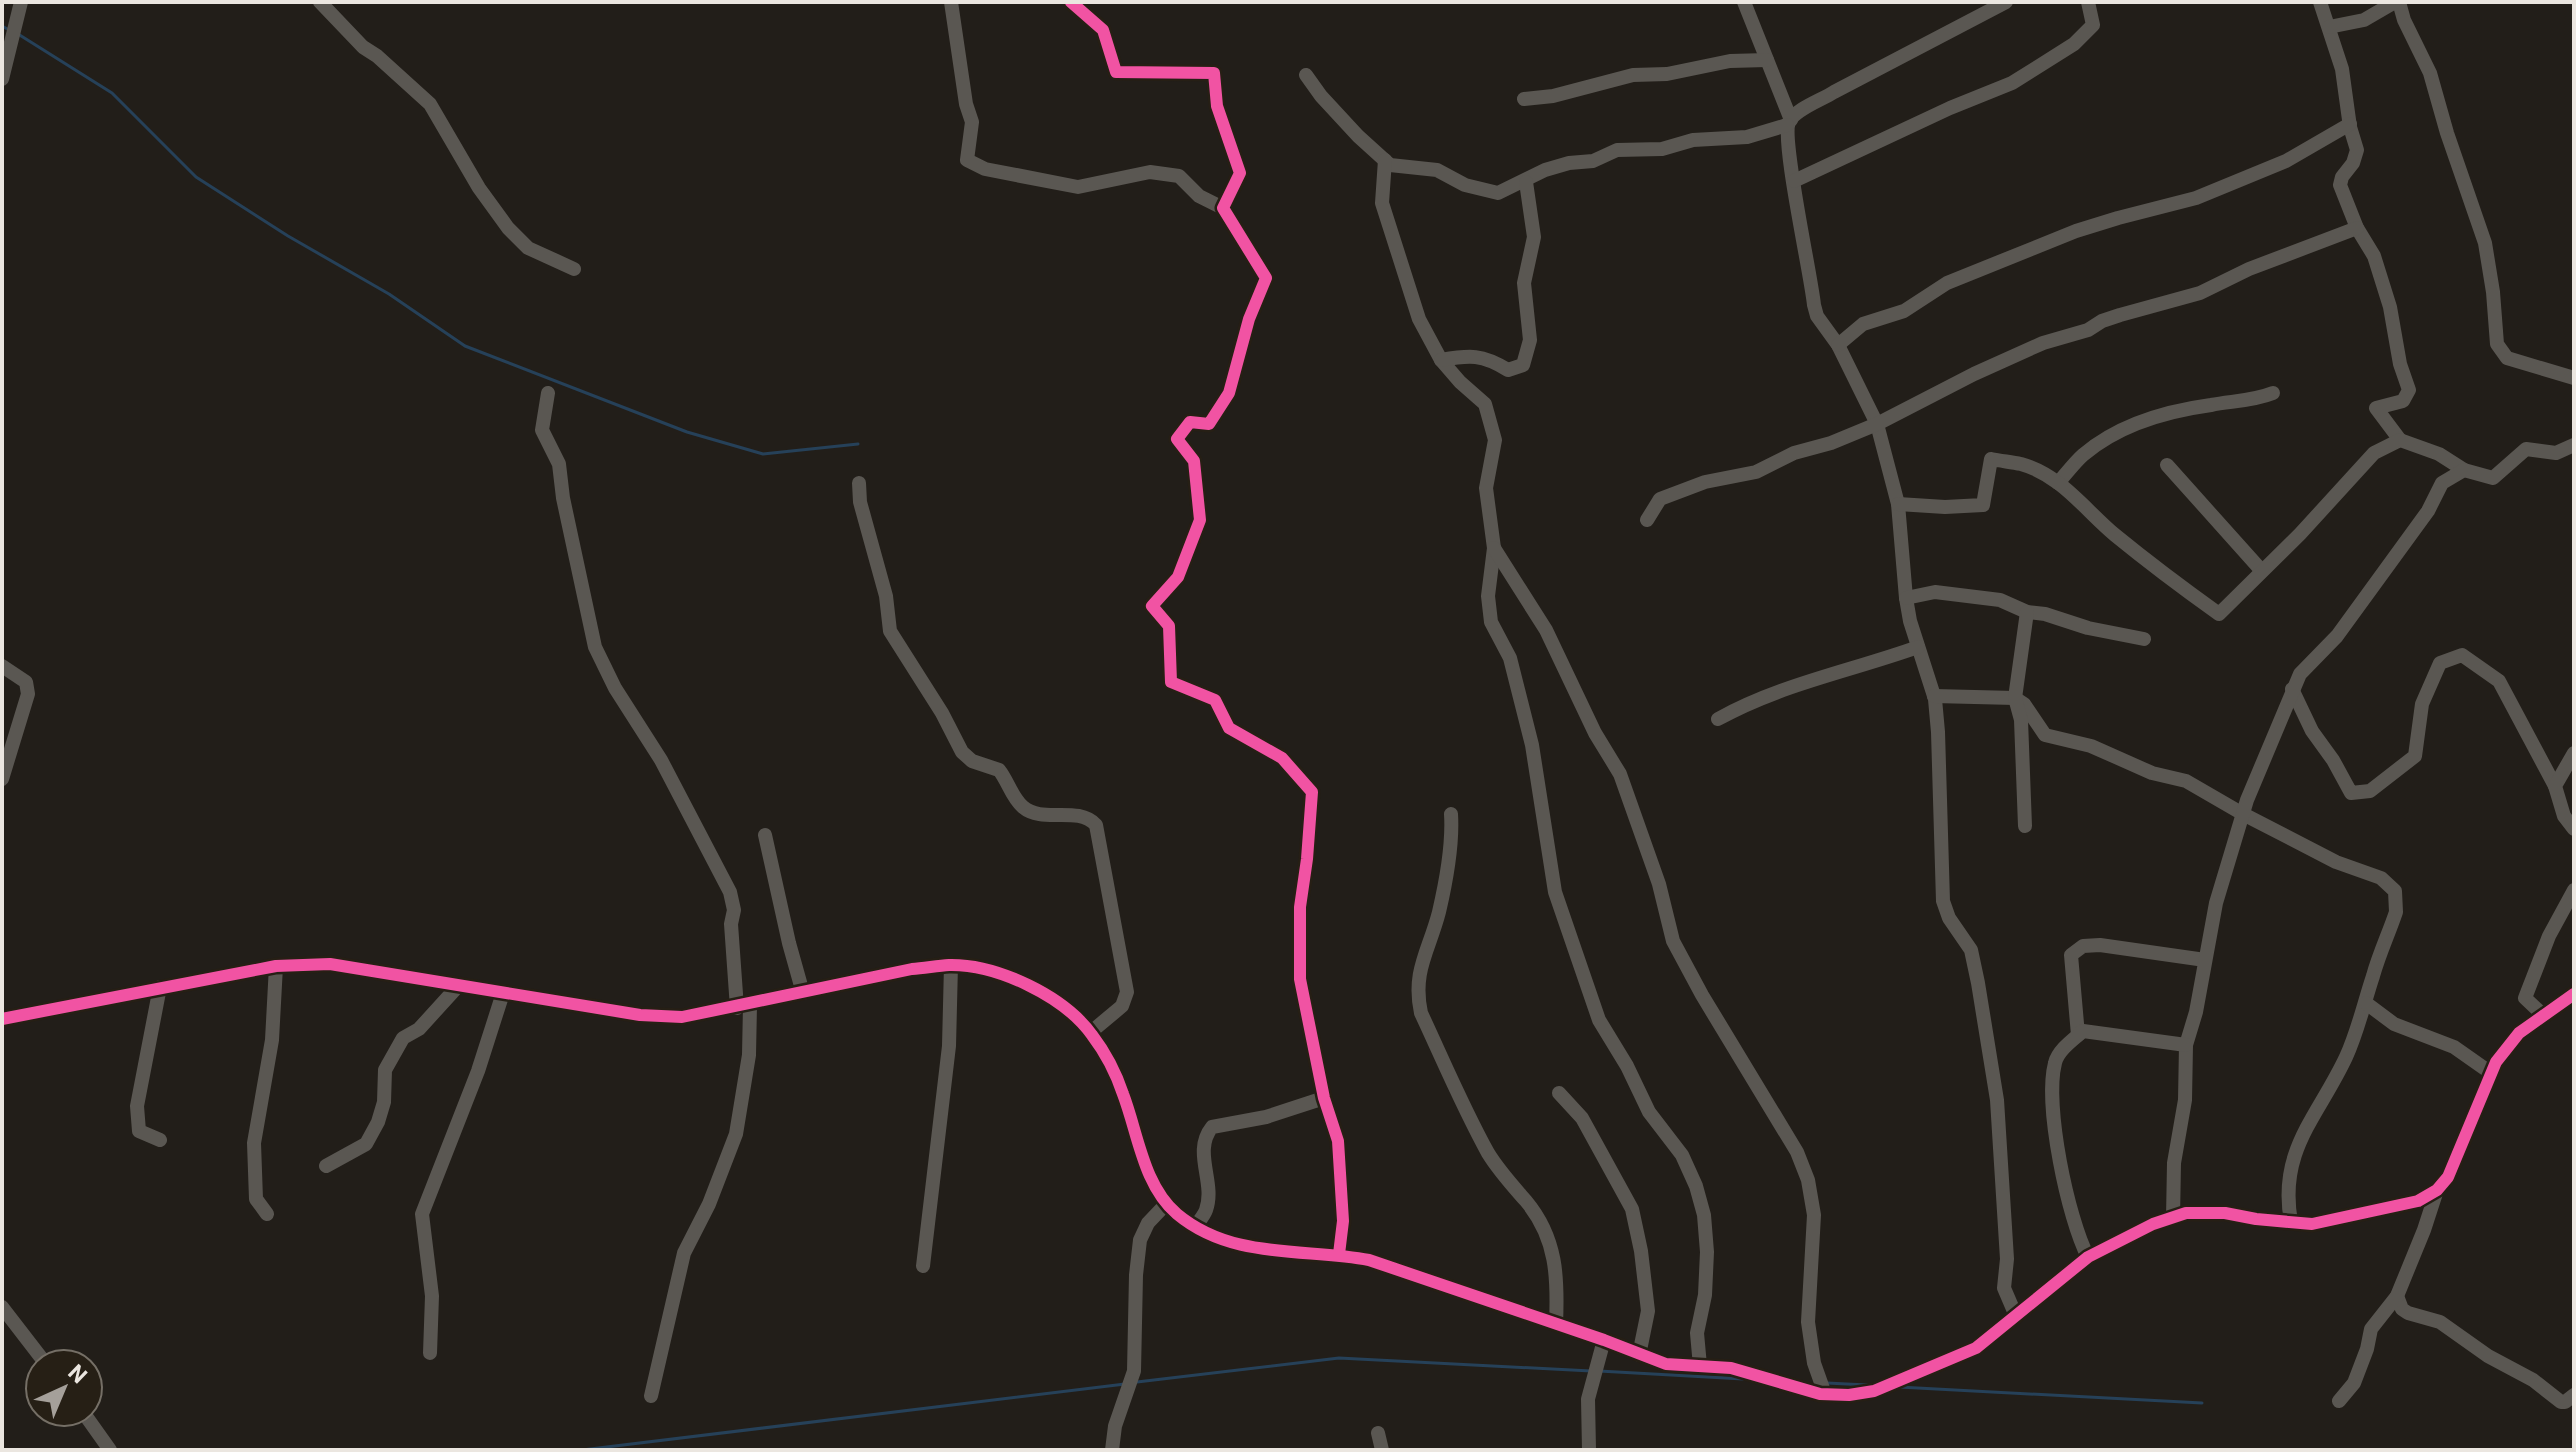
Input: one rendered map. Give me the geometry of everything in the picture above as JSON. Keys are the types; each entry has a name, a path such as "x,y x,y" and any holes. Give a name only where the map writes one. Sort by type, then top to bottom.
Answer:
{"street":[{"path":"2,79 21,2"},
{"path":"320,2 363,47 430,104 479,188 508,228 528,248 574,269"},
{"path":"951,2 966,104 972,122 967,160 985,169 1078,187 1150,172 1179,176 1199,196 1223,208 1266,278 1249,319 1229,393 1209,424 1190,422 1177,439 1194,461 1200,520 1178,577 1152,606 1169,626 1171,682 1215,700 1229,728 1282,758 1312,792 1300,907 1300,979 1324,1098 1338,1141 1343,1221 1339,1254"},
{"path":"1071,2 1103,30 1116,72 1214,73 1217,106 1240,173 1223,208"},
{"path":"1744,2 1789,122 1794,181 1817,316 1838,345 1877,424 1898,504 1906,598 1934,696 1938,732 1943,901 1949,918 1971,950 1978,983 1997,1100 2007,1259 2004,1288 2016,1316"},
{"path":"1306,75 1321,96 1390,165 1437,170 1465,185 1498,193 1526,182 1545,170 1569,163 1593,161 1617,150 1662,149 1693,140 1747,137 1789,122 1802,109 1815,105 1834,92 2006,2"},
{"path":"1794,181 1950,108 2012,83 2074,44 2093,25 2088,2"},
{"path":"2320,2 2342,69 2357,150 2353,163 2342,177 2343,200 2374,256 2390,307 2400,364 2409,390 2403,401 2376,408 2400,440 2439,454 2464,470 2493,478 2526,449 2556,453 2574,445"},
{"path":"2329,27 2364,20 2397,2 2430,73 2485,243 2497,344 2507,358 2574,378"},
{"path":"1524,99 1553,96 1633,75 1667,74 1730,61 1767,60"},
{"path":"1838,345 1863,324 1904,311 1947,283 2076,231 2196,198 2286,161 2350,124"},
{"path":"1385,160 1382,203 1419,319 1441,360 1485,404 1495,440 1486,488 1494,548 1488,596 1491,622 1510,658 1532,745 1555,892 1599,1020 1627,1066 1649,1112 1682,1155 1696,1186 1704,1215 1707,1252 1705,1295 1697,1333 1700,1366"},
{"path":"1441,360 1464,356 1488,357 1508,370 1523,365 1530,340 1524,283 1534,237 1526,182"},
{"path":"1647,520 1660,499 1705,482 1756,472 1794,453 1831,443 1877,424 2043,343 2088,330 2120,315 2200,293 2249,269 2357,228"},
{"path":"548,393 542,430 559,464 563,498 595,647 615,688 661,760 730,892 734,910 731,924 744,1006 749,1055 736,1134 709,1204 684,1253 651,1396"},
{"path":"2058,483 2084,454 2156,416 2259,399 2273,393"},
{"path":"1898,504 1945,507 1983,505 1991,459 2022,464 2058,483 2118,537 2219,614 2300,534 2374,453 2400,440"},
{"path":"2167,465 2261,570"},
{"path":"2173,1218 2174,1163 2185,1100 2186,1045 2196,1012 2216,903 2243,814 2292,689 2307,666 2337,636 2428,511 2442,483 2464,470"},
{"path":"859,483 860,502 886,596 890,631 942,713 962,752 972,761 999,770 1018,801 1031,812 1084,816 1096,825 1127,992 1122,1006 1091,1032"},
{"path":"1494,548 1546,630 1595,733 1620,774 1659,884 1673,941 1797,1152 1808,1180 1814,1215 1808,1322 1814,1363 1825,1394"},
{"path":"1906,598 1935,592 2000,600 2027,612 2144,639"},
{"path":"2025,826 2021,720 2015,698 2027,612"},
{"path":"1718,719 1749,702 1821,676 1843,673 1918,647"},
{"path":"2292,689 2312,731 2351,793 2370,791 2415,756 2422,704 2440,663 2462,655 2499,681 2555,786 2564,816 2574,829"},
{"path":"2,666 26,682 28,694 2,779"},
{"path":"1934,696 2015,698 2024,704 2045,735 2091,746 2152,773 2186,781 2336,862 2381,878 2395,891 2396,912 2346,1056 2301,1135 2291,1168 2288,1203 2291,1222"},
{"path":"2555,786 2574,753"},
{"path":"1451,814 1452,831 1439,912 1417,980 1417,995 1421,1013 1489,1154 1505,1180 1527,1203 1550,1248 1558,1284 1556,1324"},
{"path":"765,835 803,993"},
{"path":"2542,1014 2525,998 2549,936 2574,890"},
{"path":"2078,1035 2071,955 2083,946 2100,945 2205,960"},
{"path":"2,1019 276,966 330,964 640,1015 682,1017 912,969 951,965 998,973 1056,1001 1091,1032 1123,1092 1148,1170 1167,1203 1195,1227 1246,1247 1339,1254 1369,1260 1666,1364 1731,1368 1825,1394 1849,1395 1874,1391 1976,1348 2088,1257 2153,1224 2186,1213 2225,1213 2312,1224 2379,1207 2418,1201 2437,1190 2448,1177 2496,1062 2519,1033 2574,994"},
{"path":"923,1266 949,1046 951,965"},
{"path":"267,1214 256,1199 254,1143 272,1040 276,966"},
{"path":"326,1166 366,1144 381,1112 385,1070 403,1038 419,1029 459,985"},
{"path":"160,987 137,1106 139,1131 160,1140"},
{"path":"430,1353 432,1296 422,1214 478,1071 503,993"},
{"path":"2366,1003 2394,1024 2454,1047 2491,1073"},
{"path":"2088,1257 2066,1188 2056,1133 2052,1087 2055,1059 2083,1031 2186,1045"},
{"path":"1559,1093 1582,1118 1632,1209 1648,1311 1639,1355"},
{"path":"1195,1227 1206,1210 1202,1147 1205,1135 1212,1127 1266,1117 1324,1098"},
{"path":"2339,1401 2354,1383 2371,1329 2397,1296 2437,1190"},
{"path":"1112,1450 1115,1426 1134,1371 1140,1240 1148,1223 1167,1203"},
{"path":"2397,1296 2402,1309 2408,1313 2440,1322 2488,1356 2533,1380 2561,1402 2574,1395"},
{"path":"2,1307 34,1348"},
{"path":"1589,1450 1588,1399 1604,1340"},
{"path":"94,1428 110,1450"},
{"path":"1378,1433 1382,1450"}],"waterway":[{"path":"2,26 11,31"},
{"path":"18,34 112,93 196,177 288,236 389,294 465,346 687,432 763,454 858,444"},
{"path":"1137,1382 1339,1358 1591,1371"},
{"path":"1599,1371 1743,1379"},
{"path":"1827,1383 1867,1385"},
{"path":"582,1450 1125,1384"},
{"path":"1899,1387 2202,1403"}],"cycle path":[{"path":"1071,2 1103,30 1116,72 1214,73 1217,106 1240,173 1223,208 1266,278 1249,319 1229,393 1209,424 1190,422 1177,439 1194,461 1200,520 1178,577 1152,606 1169,626 1171,682 1215,700 1229,728 1282,758 1312,792 1300,907 1300,979 1324,1098 1338,1141 1343,1221 1339,1254"},
{"path":"2,1019 276,966 330,964 640,1015 682,1017 912,969 949,965 988,970 1047,995 1065,1007 1092,1035 1117,1078 1156,1188 1177,1214 1198,1229 1245,1246 1369,1260 1666,1364 1731,1368 1820,1394 1849,1395 1874,1391 1976,1348 2088,1257 2153,1224 2186,1213 2225,1213 2312,1224 2418,1201 2437,1190 2448,1177 2496,1062 2519,1033 2574,994"}]}
